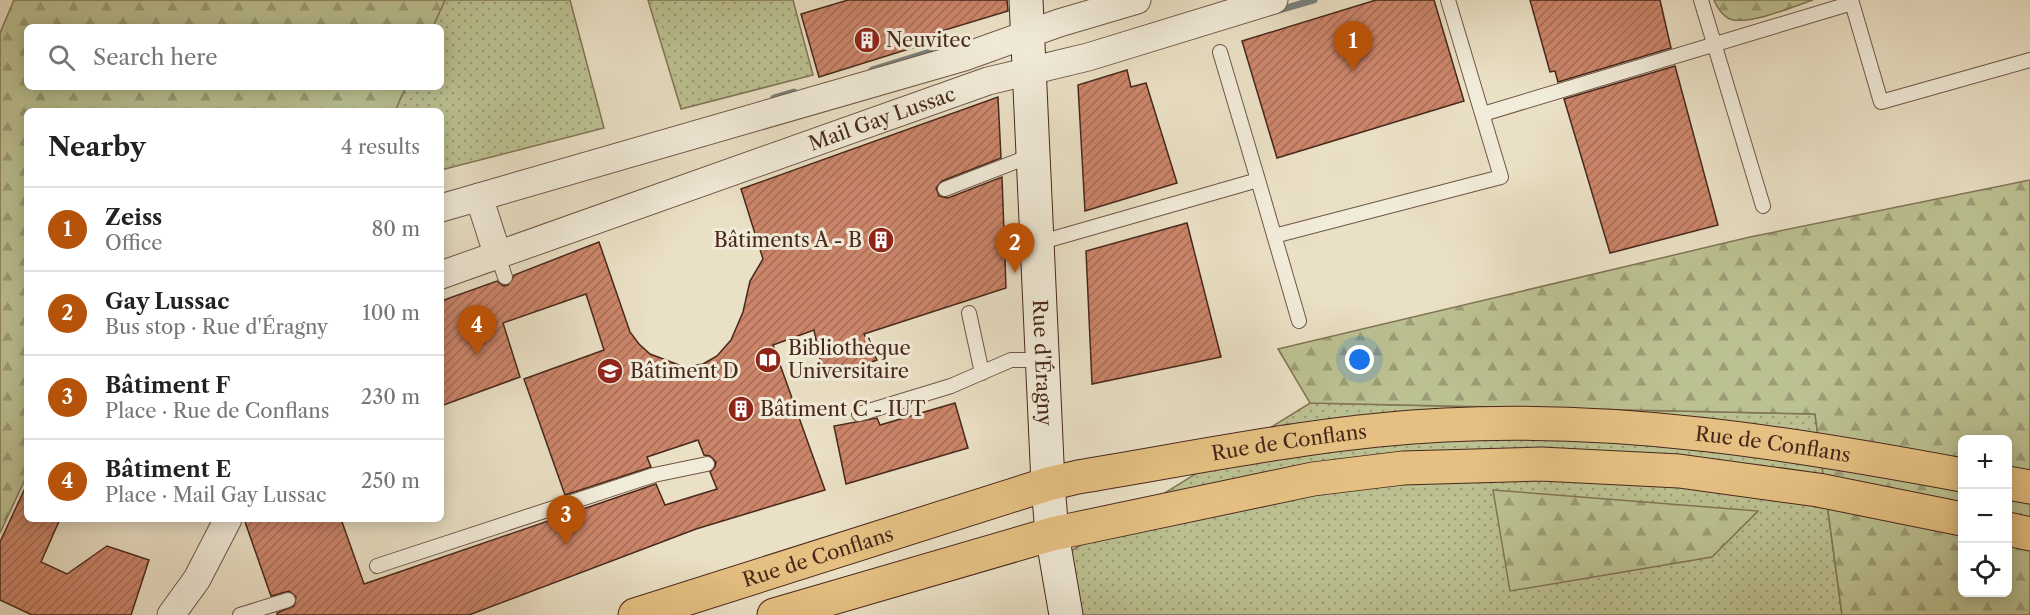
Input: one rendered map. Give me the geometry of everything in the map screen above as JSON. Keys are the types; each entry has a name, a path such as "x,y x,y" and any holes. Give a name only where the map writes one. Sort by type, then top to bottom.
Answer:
{"main road":[{"name":"Rue de Conflans","path":"635,615 1048,484 1336,434 1492,423 1642,426 1710,433 1858,455 1958,474"},
{"name":"Rue de Conflans","path":"774,615 1052,534 1313,479 1402,468 1495,464 1634,468 1747,479 1862,498 1958,518"},
{"path":"2012,484 2030,487"},
{"path":"2012,530 2030,534"}],"street":[{"name":"Rue d'Éragny","path":"1026,0 1048,484 1052,534 1066,615"},
{"name":"Mail Gay Lussac","path":"444,207 964,57 1137,0"},
{"name":"Mail Gay Lussac","path":"444,275 502,267 981,84 1274,0"},
{"path":"479,197 502,267"},
{"path":"171,615 197,579 226,522"}],"lane":[{"path":"1274,236 1501,177 1448,0"},
{"path":"1701,0 1763,206"},
{"path":"1483,114 1851,3 1881,102 2030,60"},
{"path":"1220,52 1299,321"},
{"path":"945,189 1034,154"},
{"path":"1038,243 1258,180"},
{"path":"969,312 982,373"},
{"path":"859,414 951,386 1011,360 1043,360"},
{"path":"377,566 654,475 707,464"},
{"path":"240,615 288,600"}],"green space":[{"path":"14,0 445,0 434,24 24,24 24,90 405,90 396,108 24,108 24,481 0,533 0,33"},
{"path":"444,0 570,0 604,128 444,169 444,108 394,108 403,90 444,90 444,24 433,24"},
{"path":"648,0 793,0 813,75 681,109"},
{"path":"1714,0 1813,0 1773,14 1752,19 1733,20 1719,9"},
{"path":"2030,180 2030,615 1842,615 1815,414 1310,403 1278,349 1750,237"},
{"path":"1310,403 1815,414 1842,615 1055,615 1050,564"},
{"path":"1493,490 1758,511 1712,557 1510,591"}],"building":[{"name":"Neuvitec","path":"848,0 1007,0 1008,11 925,36 925,44 819,77 801,14"},
{"path":"1376,0 1434,0 1464,101 1277,158 1242,41"},
{"path":"1530,0 1660,0 1671,48 1558,82 1555,71 1550,72"},
{"path":"1675,66 1718,225 1610,253 1564,99"},
{"path":"1127,70 1131,87 1146,83 1177,183 1085,211 1078,85"},
{"path":"998,97 1001,158 942,181 936,188 939,196 948,198 1002,177 1006,288 864,334 877,360 824,379 814,330 773,345 825,490 696,529 469,615 277,615 294,606 296,597 289,591 271,596 245,522 342,522 364,584 656,484 665,505 717,489 710,472 716,462 710,456 704,455 698,440 647,457 651,467 565,495 524,379 604,350 586,294 503,323 520,377 444,405 444,300 497,281 503,286 508,285 514,275 599,242 630,332 639,344 650,354 679,365 687,367 703,364 717,356 731,340 743,312 750,281 763,259 741,189"},
{"path":"1187,223 1221,357 1092,384 1086,251"},
{"path":"955,403 968,448 846,484 834,426 877,418 880,425"},
{"path":"24,490 24,522 59,522 41,562 67,574 107,546 149,560 131,615 32,615 0,600 0,542"}],"waterway":[{"path":"1276,11 1314,0"},
{"path":"872,70 930,52"},
{"path":"774,98 794,92"}],"place":[{"name":"Neuvitec","path":"867,40"},
{"name":"Zeiss","path":"1353,71"},
{"name":"Bâtiments A - B","path":"881,240"},
{"name":"Gay Lussac","path":"1015,273"},
{"name":"Bâtiment E","path":"477,355"},
{"name":"Bibliothèque Universitaire","path":"768,360"},
{"name":"Bâtiment D","path":"610,371"},
{"name":"Bâtiment C - IUT","path":"741,409"},
{"name":"Bâtiment F","path":"566,545"}]}
